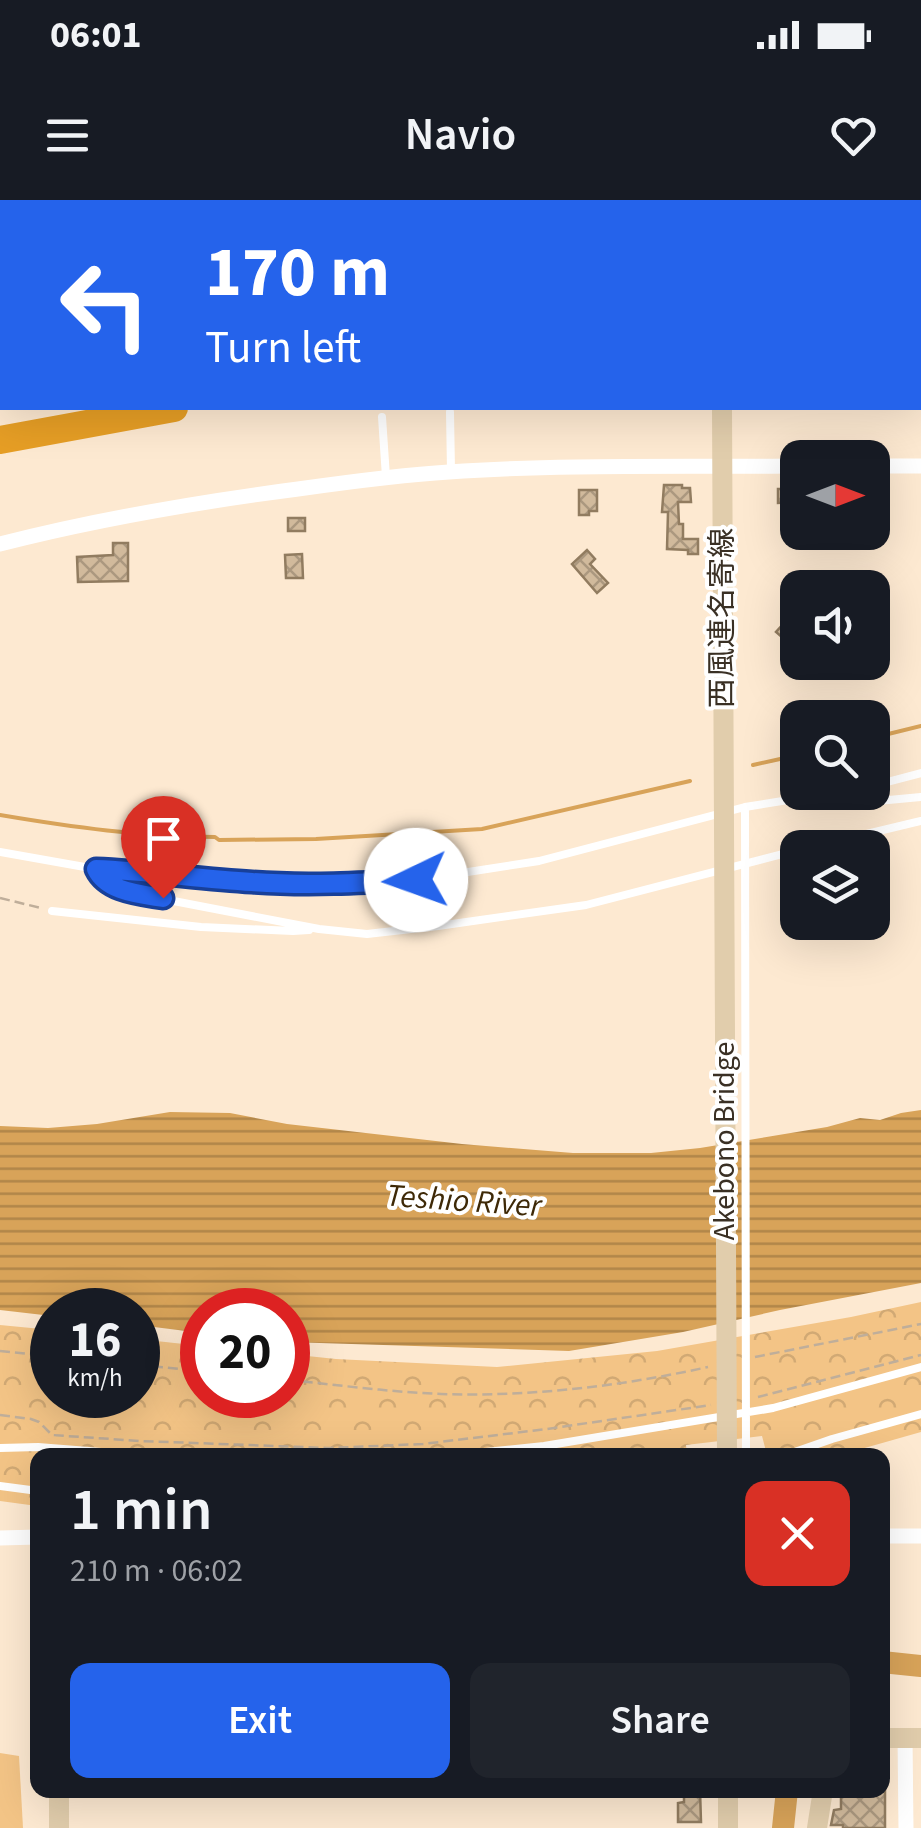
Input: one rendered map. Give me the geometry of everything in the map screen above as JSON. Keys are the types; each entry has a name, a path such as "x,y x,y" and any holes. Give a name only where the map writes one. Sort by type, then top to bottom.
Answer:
{"highway":[{"path":"0,440 163,410"}],"main road":[{"name":"西風連名寄線","path":"722,410 723,820"},
{"name":"Akebono Bridge","path":"723,820 736,1448"},
{"path":"59,1798 60,1828"},
{"path":"728,1798 728,1828"},
{"path":"817,1828 822,1798"}],"street":[{"path":"0,544 205,502 386,477 570,468 780,466"},
{"path":"890,466 921,466"},
{"path":"890,1536 921,1536"},
{"path":"0,1538 30,1537"},
{"path":"906,1828 913,1738"}],"lane":[{"path":"450,412 451,472"},
{"path":"382,417 386,477"},
{"path":"890,781 921,772"},
{"path":"890,800 921,797"},
{"path":"0,852 96,869 256,883 416,880 539,861 723,820 745,807 780,802"},
{"path":"736,1448 745,807"},
{"path":"886,830 921,822"},
{"path":"96,869 102,880 132,893 319,929 367,934 586,905 780,855"},
{"path":"52,911 201,927 319,929"},
{"path":"524,1448 773,1408 921,1367"},
{"path":"805,1448 921,1414"},
{"path":"0,1448 51,1448"},
{"path":"0,1486 30,1490"}],"path":[{"path":"0,898 52,911"},
{"path":"744,1360 921,1324"},
{"path":"0,1351 30,1354"},
{"path":"760,1396 921,1355"},
{"path":"310,1382 440,1394 510,1393 577,1388 712,1366"},
{"path":"0,1415 39,1422 52,1434 328,1448 423,1444 547,1430 722,1403"}],"green space":[{"path":"921,1302 921,1432 865,1448 765,1448 762,1436 686,1445 686,1448 30,1448 30,1505 0,1501 0,1325 30,1328 30,1418 160,1418 160,1341 180,1344 180,1418 310,1418 310,1356 497,1367 657,1351"},
{"path":"0,1753 19,1756 23,1828 0,1828"}],"water":[{"name":"Teshio River","path":"921,1110 921,1283 569,1351 310,1343 310,1288 180,1288 180,1330 160,1328 160,1288 30,1288 30,1313 0,1310 0,1126 48,1128 170,1112 230,1113 287,1124 462,1144 573,1153 651,1153 827,1127 860,1118 880,1120"}],"building":[{"path":"664,485 690,488 691,502 678,502 679,524 683,524 683,539 698,539 698,554 667,549 668,512 662,512"},
{"path":"579,490 597,490 597,511 579,515"},
{"path":"288,518 305,518 305,531 288,531"},
{"path":"113,543 128,543 128,581 78,582 77,557 113,555"},
{"path":"587,550 595,559 590,564 608,583 597,593 572,564"},
{"path":"302,554 303,578 286,578 285,555"},
{"path":"684,1798 700,1798 701,1822 678,1822 678,1803 684,1802"},
{"path":"841,1798 885,1798 885,1828 831,1825 834,1810 841,1809"}],"waterway":[{"path":"890,734 921,726"},
{"path":"753,765 780,759"},
{"path":"0,815 219,840 316,839 482,829 690,781"},
{"path":"890,1663 921,1666"},
{"path":"783,1828 786,1798"}],"route":[{"path":"163,898 108,884 96,869 256,883 416,880"}]}
